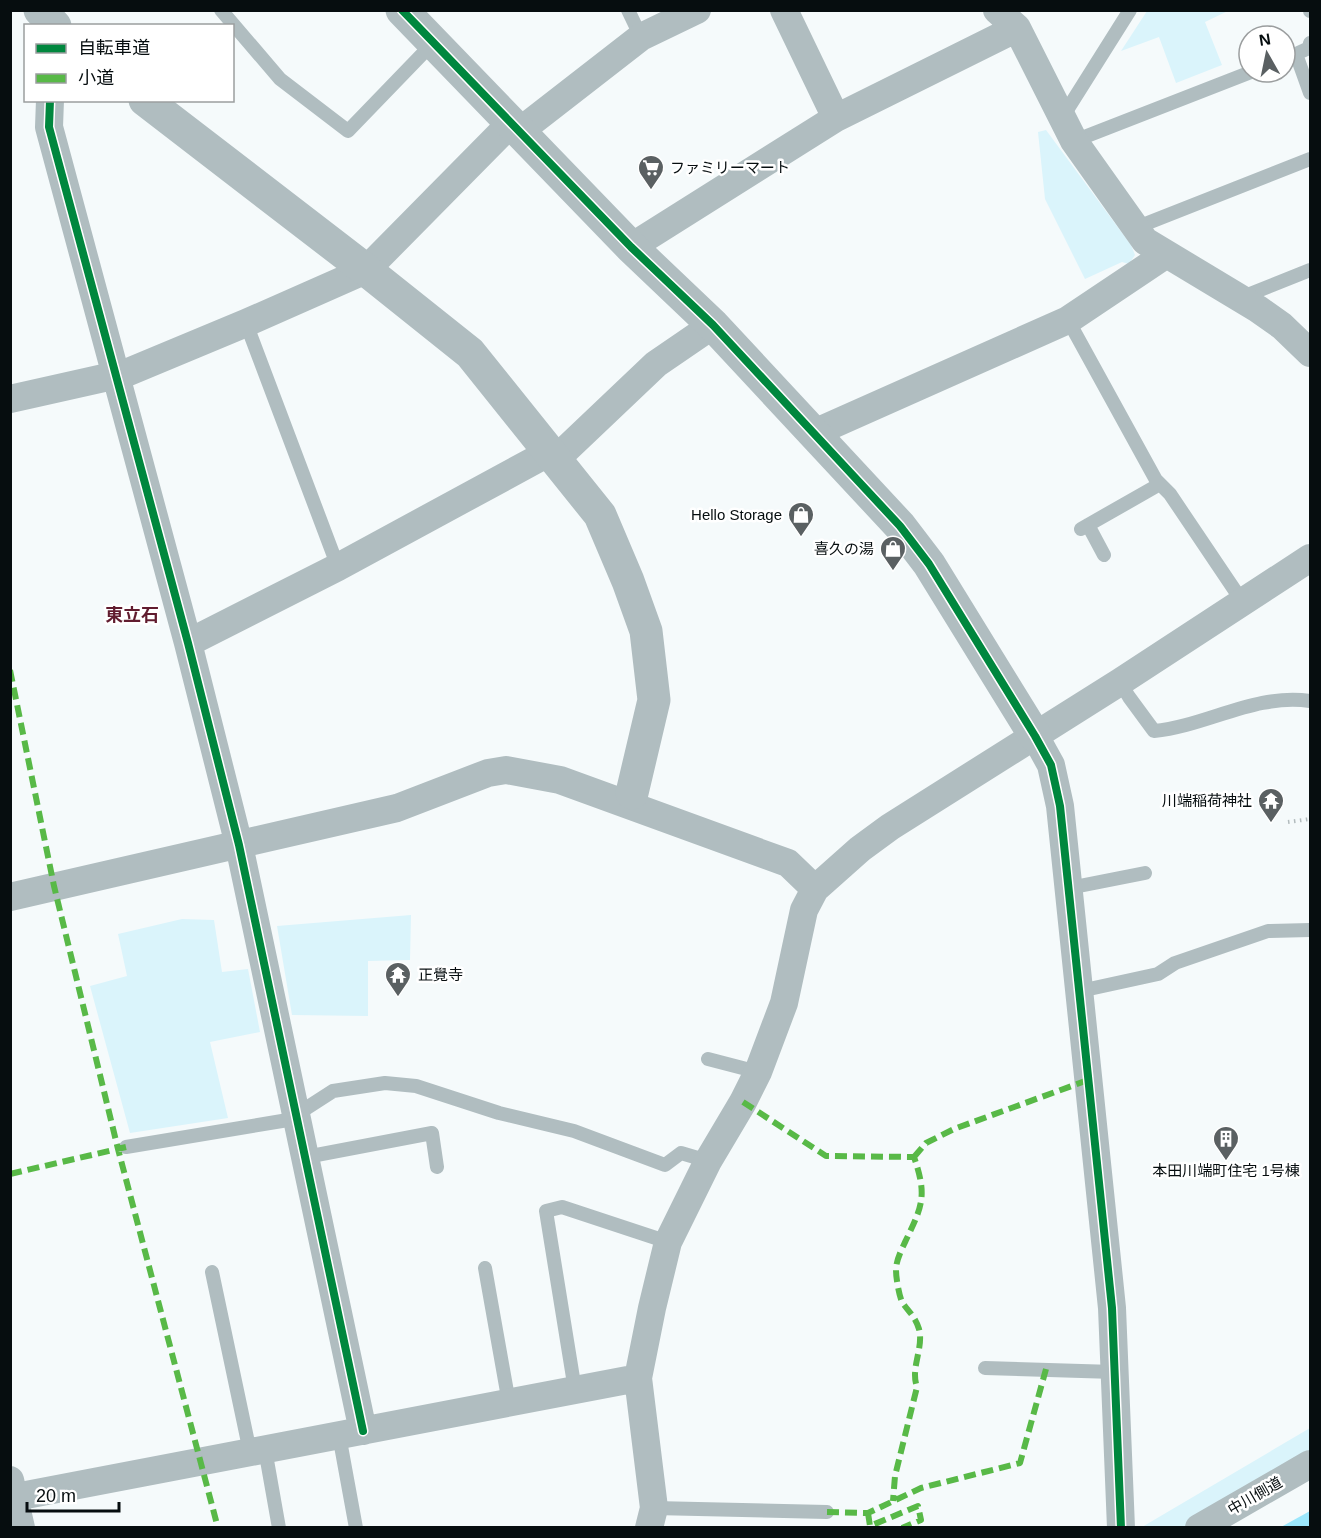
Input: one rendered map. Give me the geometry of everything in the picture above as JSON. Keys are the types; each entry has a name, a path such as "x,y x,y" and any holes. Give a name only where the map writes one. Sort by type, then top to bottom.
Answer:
{"street":[{"path":"40,10 53,24"},
{"path":"402,10 631,247 713,325 871,492 929,564 1051,765 1057,787 1069,888 1112,1308 1121,1527"},
{"path":"10,399 115,376 246,323 366,270 515,127 641,37 697,10"},
{"path":"784,10 836,118"},
{"path":"631,247 836,118 1007,20 1068,130 1145,241 1282,326 1311,353"},
{"path":"50,102 49,127 188,643 239,845 306,1157 351,1433"},
{"path":"148,102 470,353 600,515 646,631 654,700 631,799"},
{"path":"814,432 1068,320 1165,255"},
{"path":"188,643 553,455 656,364 713,325"},
{"path":"651,1518 638,1378 668,1242 708,1161 758,1072 784,1003 804,910 816,889 860,849 890,827 1311,558"},
{"path":"10,897 397,808 488,773 506,770 560,780 631,799 788,863 816,889"},
{"path":"21,1527 12,1491 26,1495 638,1378"},
{"name":"中川側道","path":"1198,1527 1311,1464"}],"lane":[{"path":"221,10 233,24"},
{"path":"628,10 641,37"},
{"path":"1068,130 1130,10"},
{"path":"234,25 280,79 348,131 433,43"},
{"path":"1297,53 1309,48 1311,43"},
{"path":"1297,67 1311,93"},
{"path":"1068,130 1237,76"},
{"path":"1135,228 1311,159"},
{"path":"1240,298 1311,270"},
{"path":"1068,320 1155,480 1170,494 1242,601"},
{"path":"246,323 338,567"},
{"path":"1104,555 1084,527 1160,484"},
{"path":"1120,682 1154,731 1176,729 1256,703 1295,699 1311,701"},
{"path":"1069,888 1145,873"},
{"path":"1080,991 1158,974 1175,963 1268,931 1311,930"},
{"path":"708,1059 758,1072"},
{"path":"126,1147 288,1120 333,1091 385,1083 416,1086 499,1113 574,1131 665,1165 681,1153 708,1161"},
{"path":"306,1157 432,1133 437,1167"},
{"path":"575,1390 546,1210 562,1208 668,1242"},
{"path":"485,1268 509,1403"},
{"path":"212,1272 279,1527"},
{"path":"985,1368 1114,1372"},
{"path":"351,1433 356,1527"},
{"path":"651,1518 827,1512"}],"path":[{"path":"1288,822 1311,819"}],"shaded area":[{"path":"1230,10 1205,22 1222,65 1176,83 1159,37 1121,51 1147,11"},
{"path":"1046,130 1131,245 1135,255 1129,264 1122,262 1085,279 1045,199 1038,132"},
{"path":"411,915 410,960 368,961 368,1016 292,1015 277,926"},
{"path":"182,919 214,920 222,972 248,969 260,1032 210,1042 228,1118 130,1133 90,986 127,976 118,934"},
{"path":"1310,1428 1310,1455 1184,1527 1142,1527"}],"water":[{"path":"1310,1511 1310,1527 1281,1527"}],"marked path":[{"path":"10,670 54,886 118,1149 218,1528"},
{"path":"914,1157 926,1143 954,1129 1088,1080"},
{"path":"743,1102 826,1156 914,1157 921,1181 921,1200 916,1218 898,1258 896,1270 901,1299 917,1324 920,1343 915,1373 917,1387 895,1476 893,1501"},
{"path":"10,1174 126,1147"},
{"path":"827,1512 868,1513 921,1488 1020,1463 1046,1369"},
{"path":"868,1513 870,1526 918,1506 921,1520 902,1528"}],"cycle path":[{"path":"402,10 631,247 713,325 900,526 929,564 1051,765 1060,806 1112,1308 1121,1528"},
{"path":"50,102 49,127 188,643 239,845 363,1431"}],"place":[{"name":"ファミリーマート","path":"651,191"},
{"name":"Hello Storage","path":"801,538"},
{"name":"喜久の湯","path":"893,572"},
{"name":"川端稲荷神社","path":"1271,824"},
{"name":"正覺寺","path":"398,998"},
{"name":"本田川端町住宅 1号棟","path":"1226,1162"}],"district":[{"name":"東立石","path":"132,615"}]}
